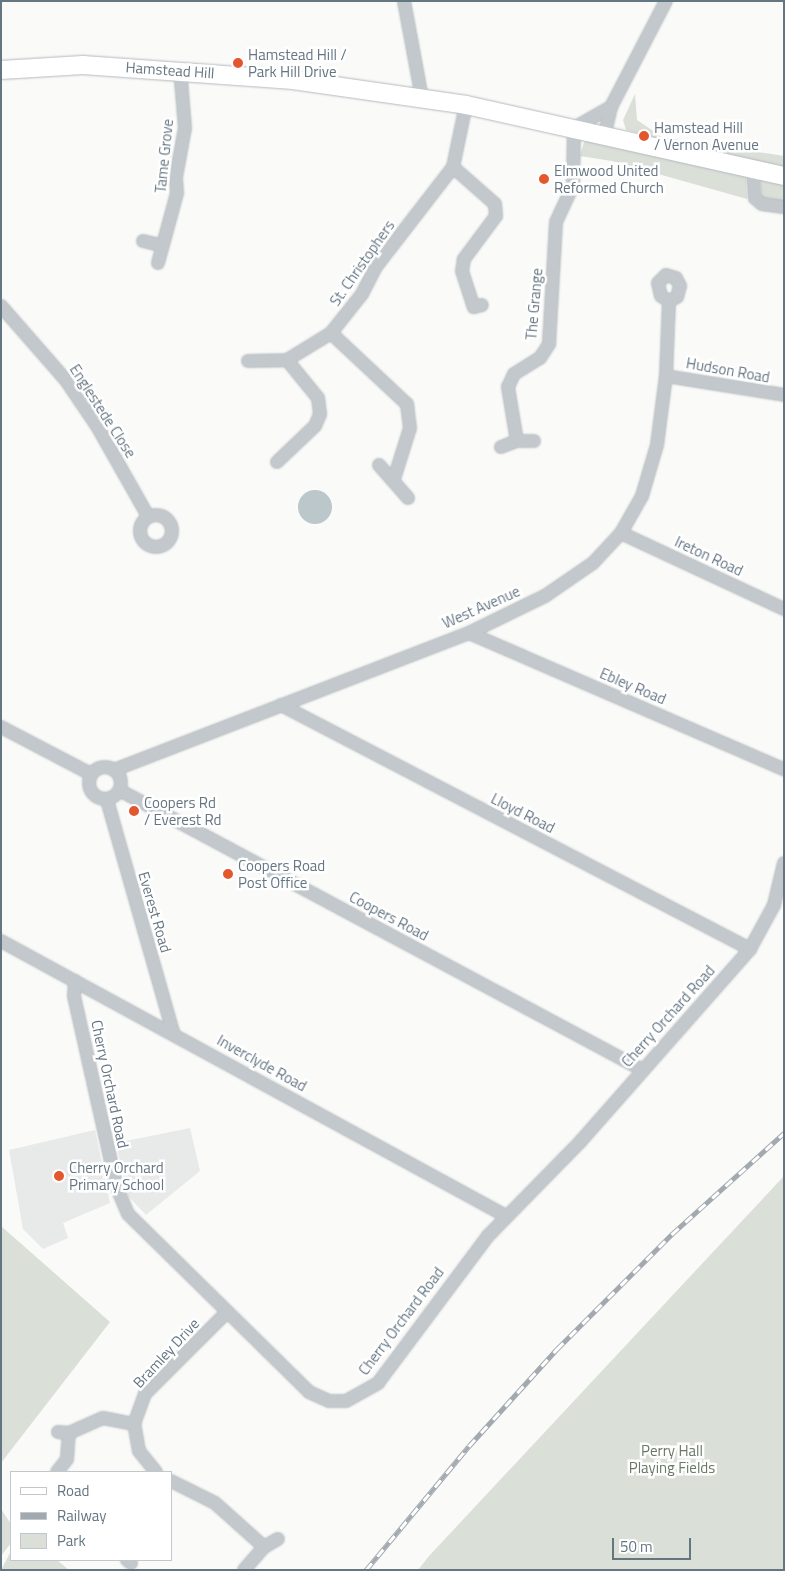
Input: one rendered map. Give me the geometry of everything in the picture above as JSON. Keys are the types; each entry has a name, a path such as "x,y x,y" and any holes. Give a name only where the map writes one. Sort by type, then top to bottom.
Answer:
{"main road":[{"name":"Hamstead Hill","path":"1,70 83,65 180,69 422,98 466,105 605,134 753,172 784,176"}],"street":[{"path":"404,1 422,98"},
{"path":"605,134 611,107 666,1"},
{"name":"Tame Grove","path":"158,263 161,244 178,193 176,177 185,128 180,69"},
{"name":"St. Christophers","path":"287,360 331,333 362,294 375,268 453,166 466,105"},
{"path":"574,128 611,107"},
{"name":"The Grange","path":"517,441 508,387 514,374 540,358 549,344 556,222 573,186 574,128"},
{"path":"453,166 495,204 496,216 464,259 462,271 474,307 482,305"},
{"path":"753,172 755,198 762,204 784,207"},
{"path":"143,240 161,244"},
{"name":"West Avenue","path":"114,770 468,633 545,596 593,563 621,533 642,496 657,445 666,376 669,301"},
{"name":"Englestede Close","path":"1,306 65,379 148,516"},
{"path":"331,333 407,404 410,428 394,479"},
{"path":"248,361 287,360 318,398 320,414 315,426 277,462"},
{"name":"Hudson Road","path":"666,376 784,396"},
{"path":"501,446 517,441 534,441"},
{"path":"379,465 394,479 408,498"},
{"name":"Ireton Road","path":"621,533 784,609"},
{"name":"Ebley Road","path":"468,633 784,769"},
{"name":"Lloyd Road","path":"280,706 750,949"},
{"path":"1,727 89,773"},
{"path":"96,768 114,770 121,791 116,798 107,800 92,790 89,773 96,768"},
{"name":"Coopers Road","path":"121,791 641,1070"},
{"name":"Everest Road","path":"107,800 173,1032"},
{"name":"Cherry Orchard Road","path":"74,981 74,996 117,1192 128,1214 226,1313 309,1392 329,1401 346,1401 378,1383 462,1268 506,1216 580,1142 641,1070 750,949 774,905 784,863"},
{"name":"Inverclyde Road","path":"1,941 173,1032 506,1216"},
{"name":"Bramley Drive","path":"134,1424 145,1394 226,1313"},
{"path":"58,1471 67,1459 64,1432 103,1418 134,1424 139,1451 155,1471"},
{"path":"172,1482 215,1503 264,1547"},
{"path":"244,1570 264,1547 278,1539"}],"shaded area":[{"path":"315,490 322,491 327,495 331,500 331,514 327,519 322,523 315,524 308,523 303,519 299,514 298,507 299,500 303,495 308,491"},
{"name":"Cherry Orchard Primary School","path":"190,1128 200,1171 146,1215 128,1196 116,1143"},
{"name":"Cherry Orchard Primary School","path":"95,1130 110,1203 63,1223 68,1238 43,1249 23,1229 9,1150"}],"green space":[{"path":"635,94 637,120 662,137 784,156 784,171 626,130 623,120"},
{"path":"590,139 742,174 746,178 747,199 612,161 580,156 584,142"},
{"path":"760,177 784,180 784,205 762,198"},
{"name":"Perry Hall Playing Fields","path":"784,1176 784,1570 418,1570 429,1556"},
{"path":"1,1226 110,1322 1,1463"},
{"path":"1,1509 10,1522 10,1544 1,1556"},
{"path":"10,1553 10,1561 58,1561 69,1570 1,1570"}],"railway":[{"path":"366,1570 469,1446 557,1349 672,1234 784,1133"}],"place":[{"name":"Hamstead Hill / Park Hill Drive","path":"238,63"},
{"name":"Hamstead Hill / Vernon Avenue","path":"644,136"},
{"name":"Elmwood United Reformed Church","path":"544,179"},
{"name":"Coopers Rd / Everest Rd","path":"134,811"},
{"name":"Coopers Road Post Office","path":"228,874"},
{"name":"Cherry Orchard Primary School","path":"59,1176"}]}
